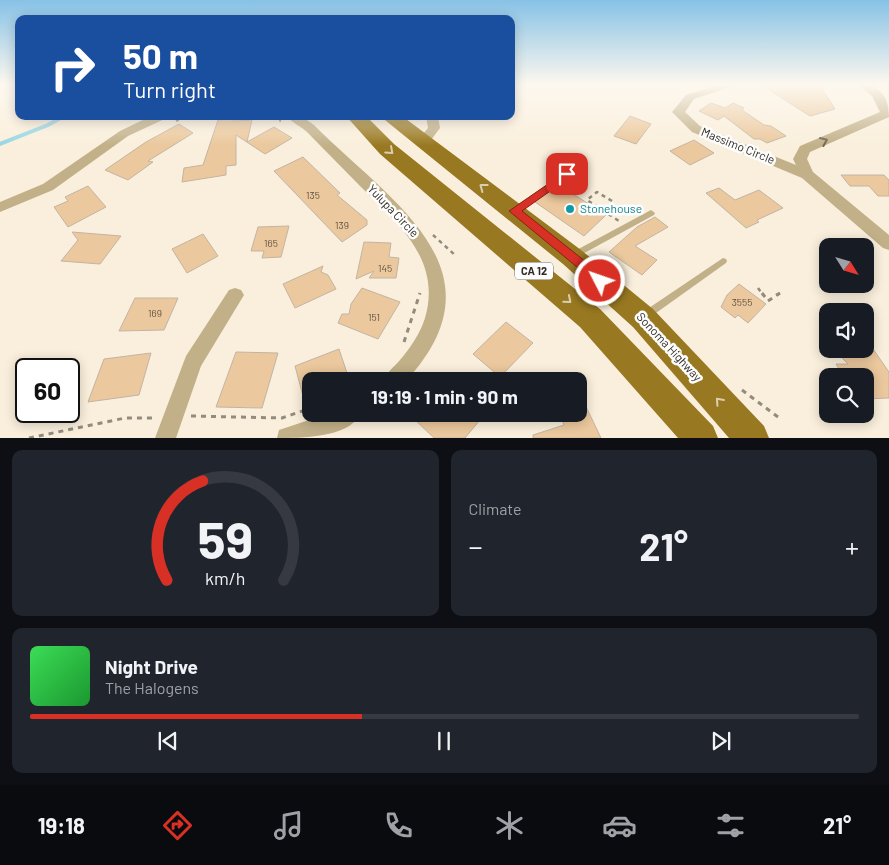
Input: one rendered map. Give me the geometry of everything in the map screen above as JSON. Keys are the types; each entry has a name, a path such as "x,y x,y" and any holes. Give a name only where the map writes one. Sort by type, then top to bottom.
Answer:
{"main road":[{"name":"CA 12","path":"359,120 387,149 590,318 701,438"},
{"name":"Sonoma Highway","path":"394,120 572,256 643,318 752,438"}],"street":[{"name":"Massimo Circle","path":"684,104 678,112 696,129 806,175 889,244"},
{"path":"806,175 800,159 805,149 887,113 882,104"},
{"path":"0,207 23,199 61,179 115,140 157,120"},
{"path":"423,141 434,128 433,120"},
{"name":"Yulupa Circle","path":"290,121 310,128 415,231 431,257 437,283 436,311 427,339 402,372"},
{"path":"165,438 193,362 235,294"},
{"path":"287,438 333,422"}],"lane":[{"path":"514,211 567,174"},
{"path":"572,256 651,214"},
{"path":"643,318 723,261"}],"path":[{"path":"612,201 597,192 587,200 621,222"},
{"path":"758,288 768,301 781,293"},
{"path":"402,345 417,308 421,289"},
{"path":"379,372 384,368"}],"building":[{"path":"709,104 725,108 731,104 736,104 744,108 742,110 764,125 771,126 786,136 767,143 760,139 754,139 724,116 718,120 699,111"},
{"path":"792,104 832,104 835,109 810,116"},
{"path":"630,116 651,124 636,144 614,136"},
{"path":"218,120 252,120 247,142 274,127 292,138 265,154 236,135 236,165 226,166 226,175 182,182 184,168 203,165"},
{"path":"179,124 193,133 148,161 153,162 128,180 105,170 146,142"},
{"path":"694,140 714,153 690,165 670,151"},
{"path":"303,157 340,193 337,195 367,220 367,225 342,242 274,171"},
{"path":"841,175 884,175 889,180 889,196 878,196 869,186 850,186"},
{"name":"Stonehouse","path":"559,185 606,215 584,236 535,202"},
{"path":"88,186 106,207 68,227 54,207 68,201 65,197"},
{"path":"719,188 735,200 759,190 783,208 757,220 759,222 746,228 706,193"},
{"path":"655,217 668,227 635,246 657,260 642,275 609,252 637,227"},
{"path":"289,226 281,257 262,258 264,251 251,251 258,227"},
{"path":"72,232 121,236 100,264 61,261 78,240"},
{"path":"203,234 218,256 187,273 172,249"},
{"path":"364,242 391,243 389,257 399,258 396,278 369,278 374,271 356,279"},
{"path":"323,266 321,272 328,275 336,289 295,308 283,284"},
{"path":"739,284 766,304 748,323 738,315 735,318 721,307 727,295"},
{"path":"362,288 400,302 378,339 338,323 342,314 349,314 351,304"},
{"path":"135,298 178,298 164,330 119,331"},
{"path":"506,322 533,343 505,372 494,372 473,354"},
{"path":"339,349 347,372 302,372 302,392 295,366"},
{"path":"874,350 889,372 889,398 874,399 874,368 838,368 836,364 848,364 842,358 874,358"},
{"path":"236,352 278,353 262,408 216,407"},
{"path":"151,353 139,395 88,402 104,359"},
{"path":"587,409 601,438 533,438 533,435 564,425 563,422 587,422"},
{"path":"417,422 478,422 465,438 434,438"}],"waterway":[{"path":"0,144 57,120"}],"place":[{"name":"Stonehouse","path":"570,209"}],"route":[{"path":"567,174 514,211 572,256 600,281"}]}
